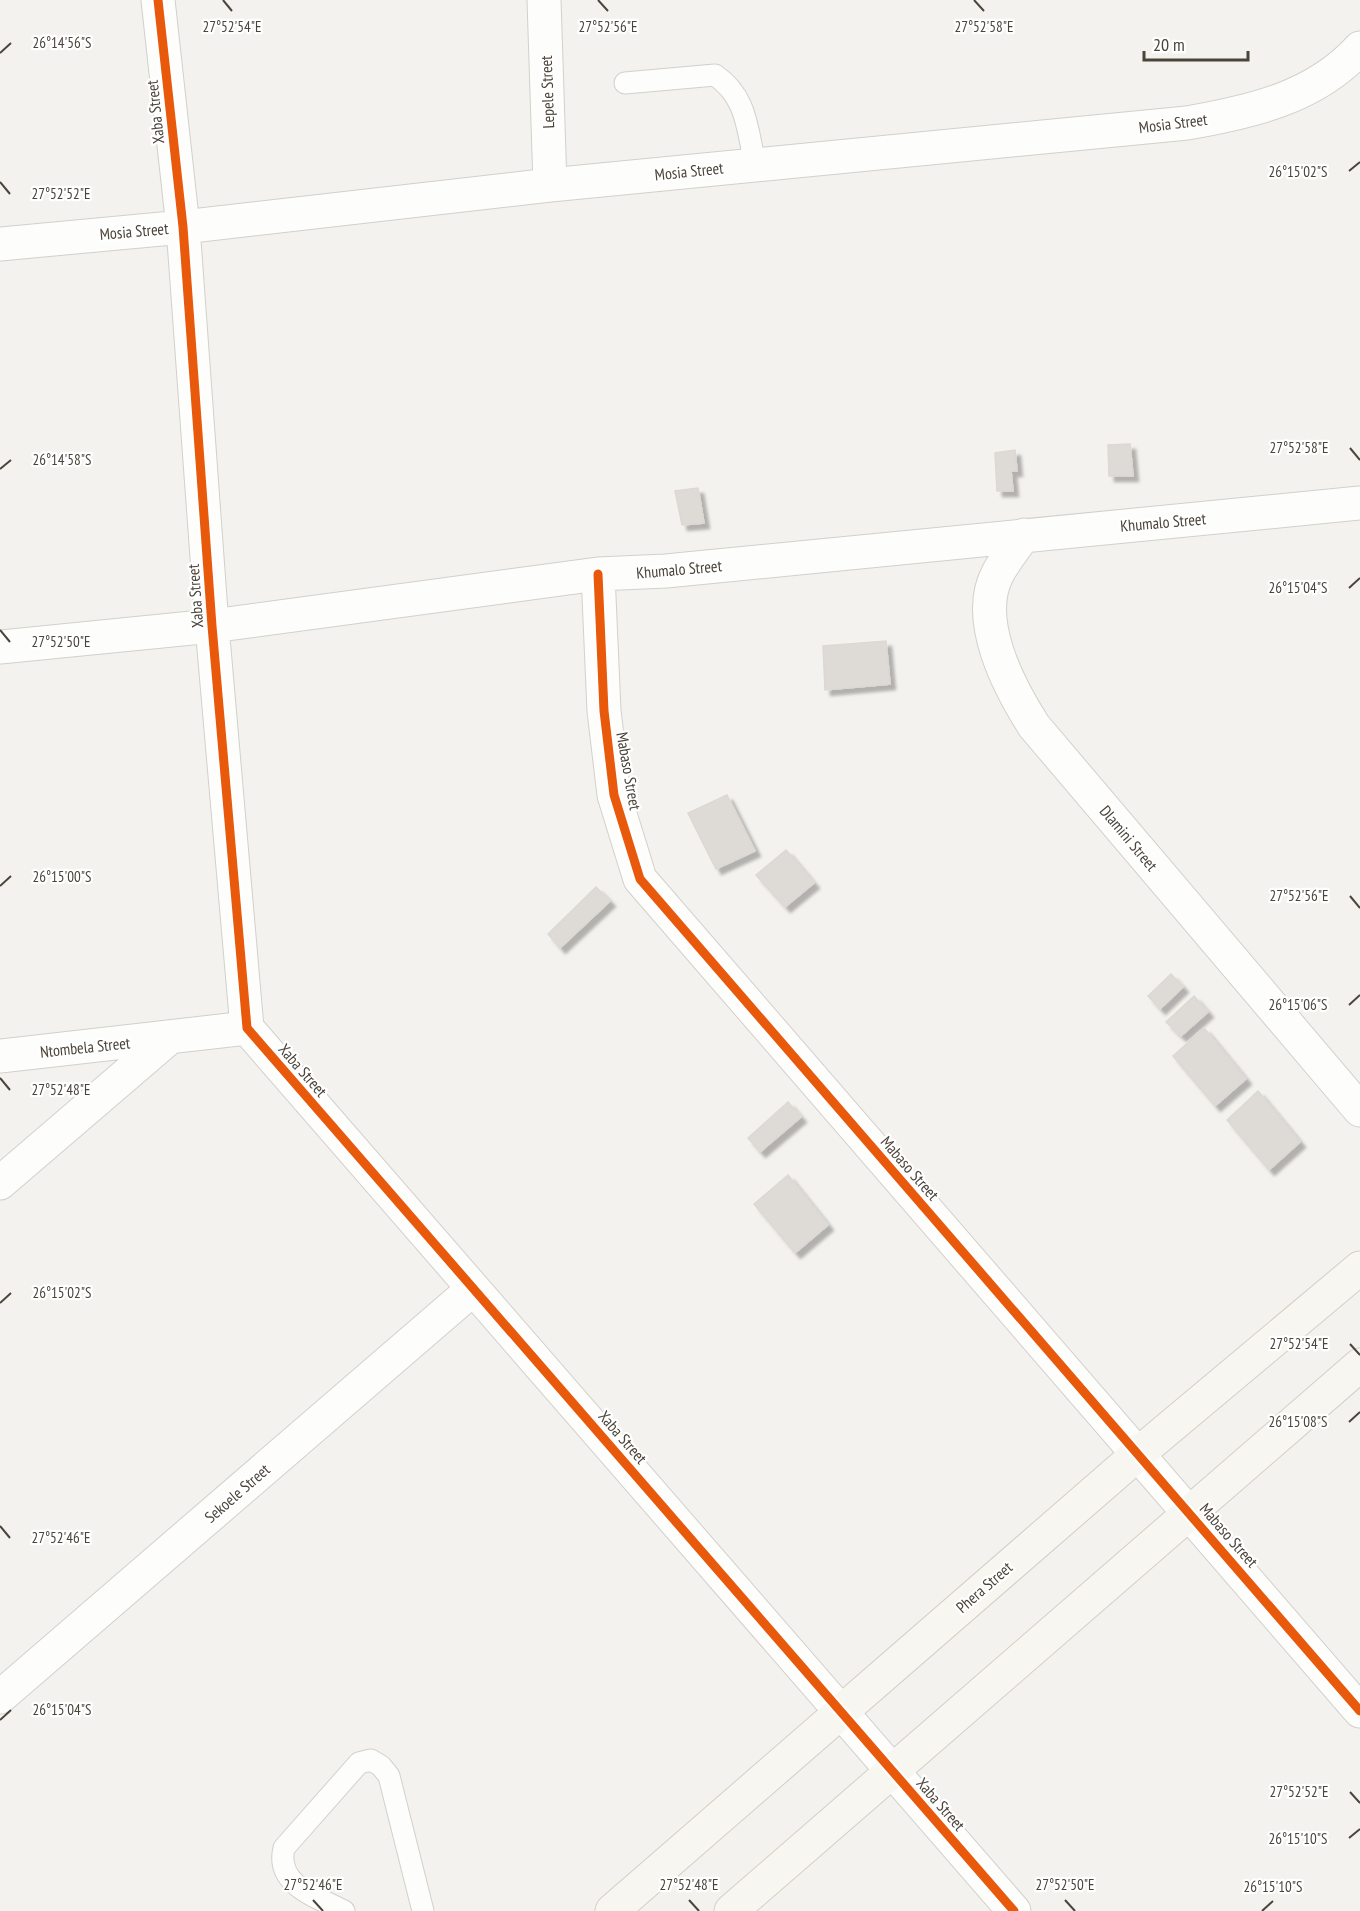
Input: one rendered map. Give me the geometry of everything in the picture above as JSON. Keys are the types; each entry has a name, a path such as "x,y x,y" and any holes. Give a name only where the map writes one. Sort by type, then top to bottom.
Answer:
{"street":[{"name":"Xaba Street","path":"158,0 183,227 212,626 247,1028 842,1710 1014,1911"},
{"name":"Lepele Street","path":"544,0 550,185"},
{"name":"Mosia Street","path":"0,244 183,227 755,164 1187,123 1233,115 1281,102 1326,77 1349,60 1360,48"},
{"name":"Khumalo Street","path":"0,646 212,626 598,574 666,571 1360,503"},
{"name":"Dlamini Street","path":"1024,535 997,575 990,620 1004,673 1016,699 1034,726 1360,1110"},
{"name":"Mabaso Street","path":"598,574 604,711 614,795 640,879 1360,1711"},
{"name":"Ntombela Street","path":"0,1056 247,1028"},
{"name":"Ntombela Street","path":"0,1184 169,1038"},
{"name":"Phera Street","path":"612,1911 1138,1454 1360,1268"},
{"name":"Sekoele Street","path":"0,1697 473,1288"},
{"path":"731,1911 1360,1365"}],"lane":[{"path":"625,83 715,75 729,84 741,101 755,164"},
{"path":"344,1911 295,1885 283,1868 281,1858 284,1848 359,1763 371,1760 381,1766 389,1776 423,1911"}],"building":[{"path":"1130,444 1133,476 1109,476 1108,445"},
{"path":"1015,450 1017,471 1011,471 1013,491 997,491 995,453"},
{"path":"698,488 704,523 682,525 675,491"},
{"path":"886,641 890,684 825,690 823,646"},
{"path":"727,795 755,851 716,869 688,813"},
{"path":"786,850 814,883 785,907 756,875"},
{"path":"596,887 610,901 560,948 548,934"},
{"path":"1171,974 1183,987 1160,1009 1148,996"},
{"path":"1194,996 1208,1012 1181,1036 1166,1022"},
{"path":"1204,1028 1246,1079 1215,1106 1173,1056"},
{"path":"1258,1091 1300,1142 1269,1170 1227,1120"},
{"path":"788,1102 801,1117 760,1152 748,1138"},
{"path":"788,1175 828,1225 795,1253 754,1204"}],"cycle path":[{"path":"158,0 183,227 212,626 247,1028 1014,1911"},
{"path":"598,574 604,711 614,795 640,879 1360,1711"}]}
